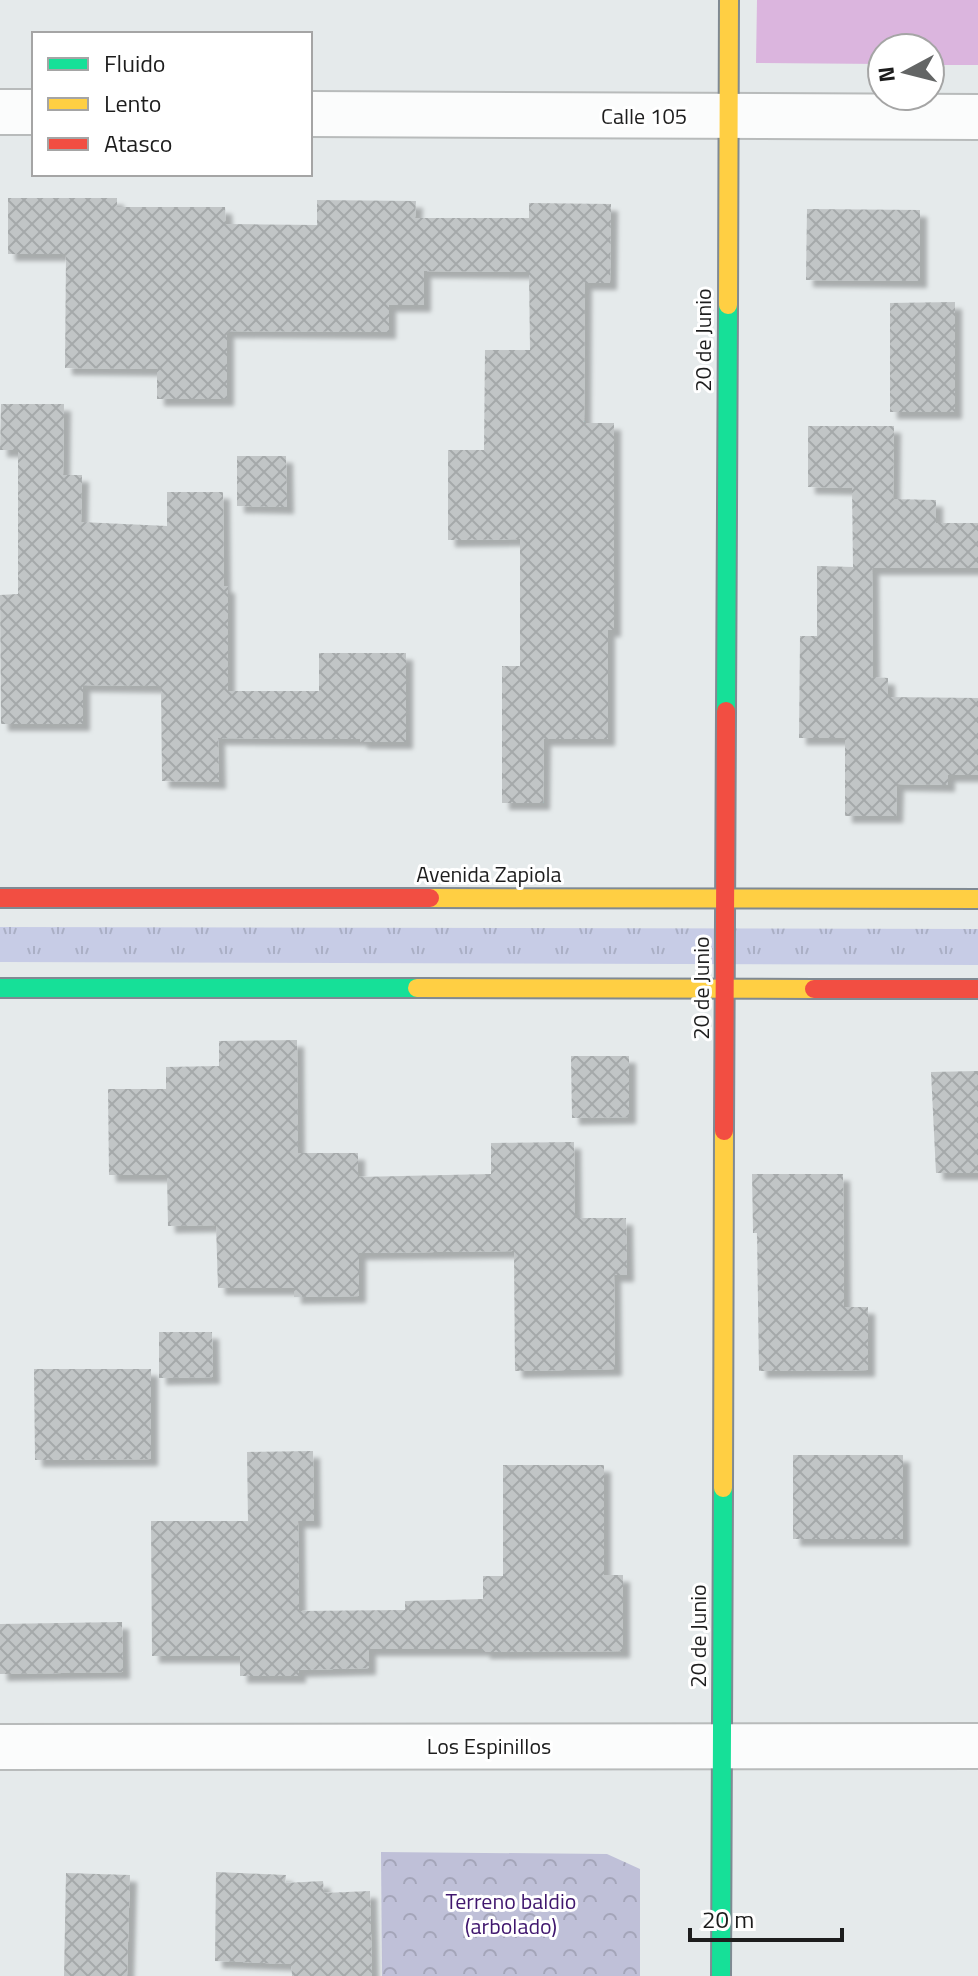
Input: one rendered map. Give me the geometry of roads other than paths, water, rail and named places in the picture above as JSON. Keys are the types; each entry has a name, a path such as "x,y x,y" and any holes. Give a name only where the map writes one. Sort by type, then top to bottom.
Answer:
{"street":[{"name":"20 de Junio","path":"721,1976 729,0"},
{"path":"0,112 32,112"},
{"name":"Calle 105","path":"312,114 978,117"},
{"name":"Avenida Zapiola","path":"0,898 978,899"},
{"path":"0,988 978,989"},
{"name":"Los Espinillos","path":"0,1747 978,1746"}],"park label":[{"name":"Terreno baldio (arbolado)","path":"511,1914"}]}
